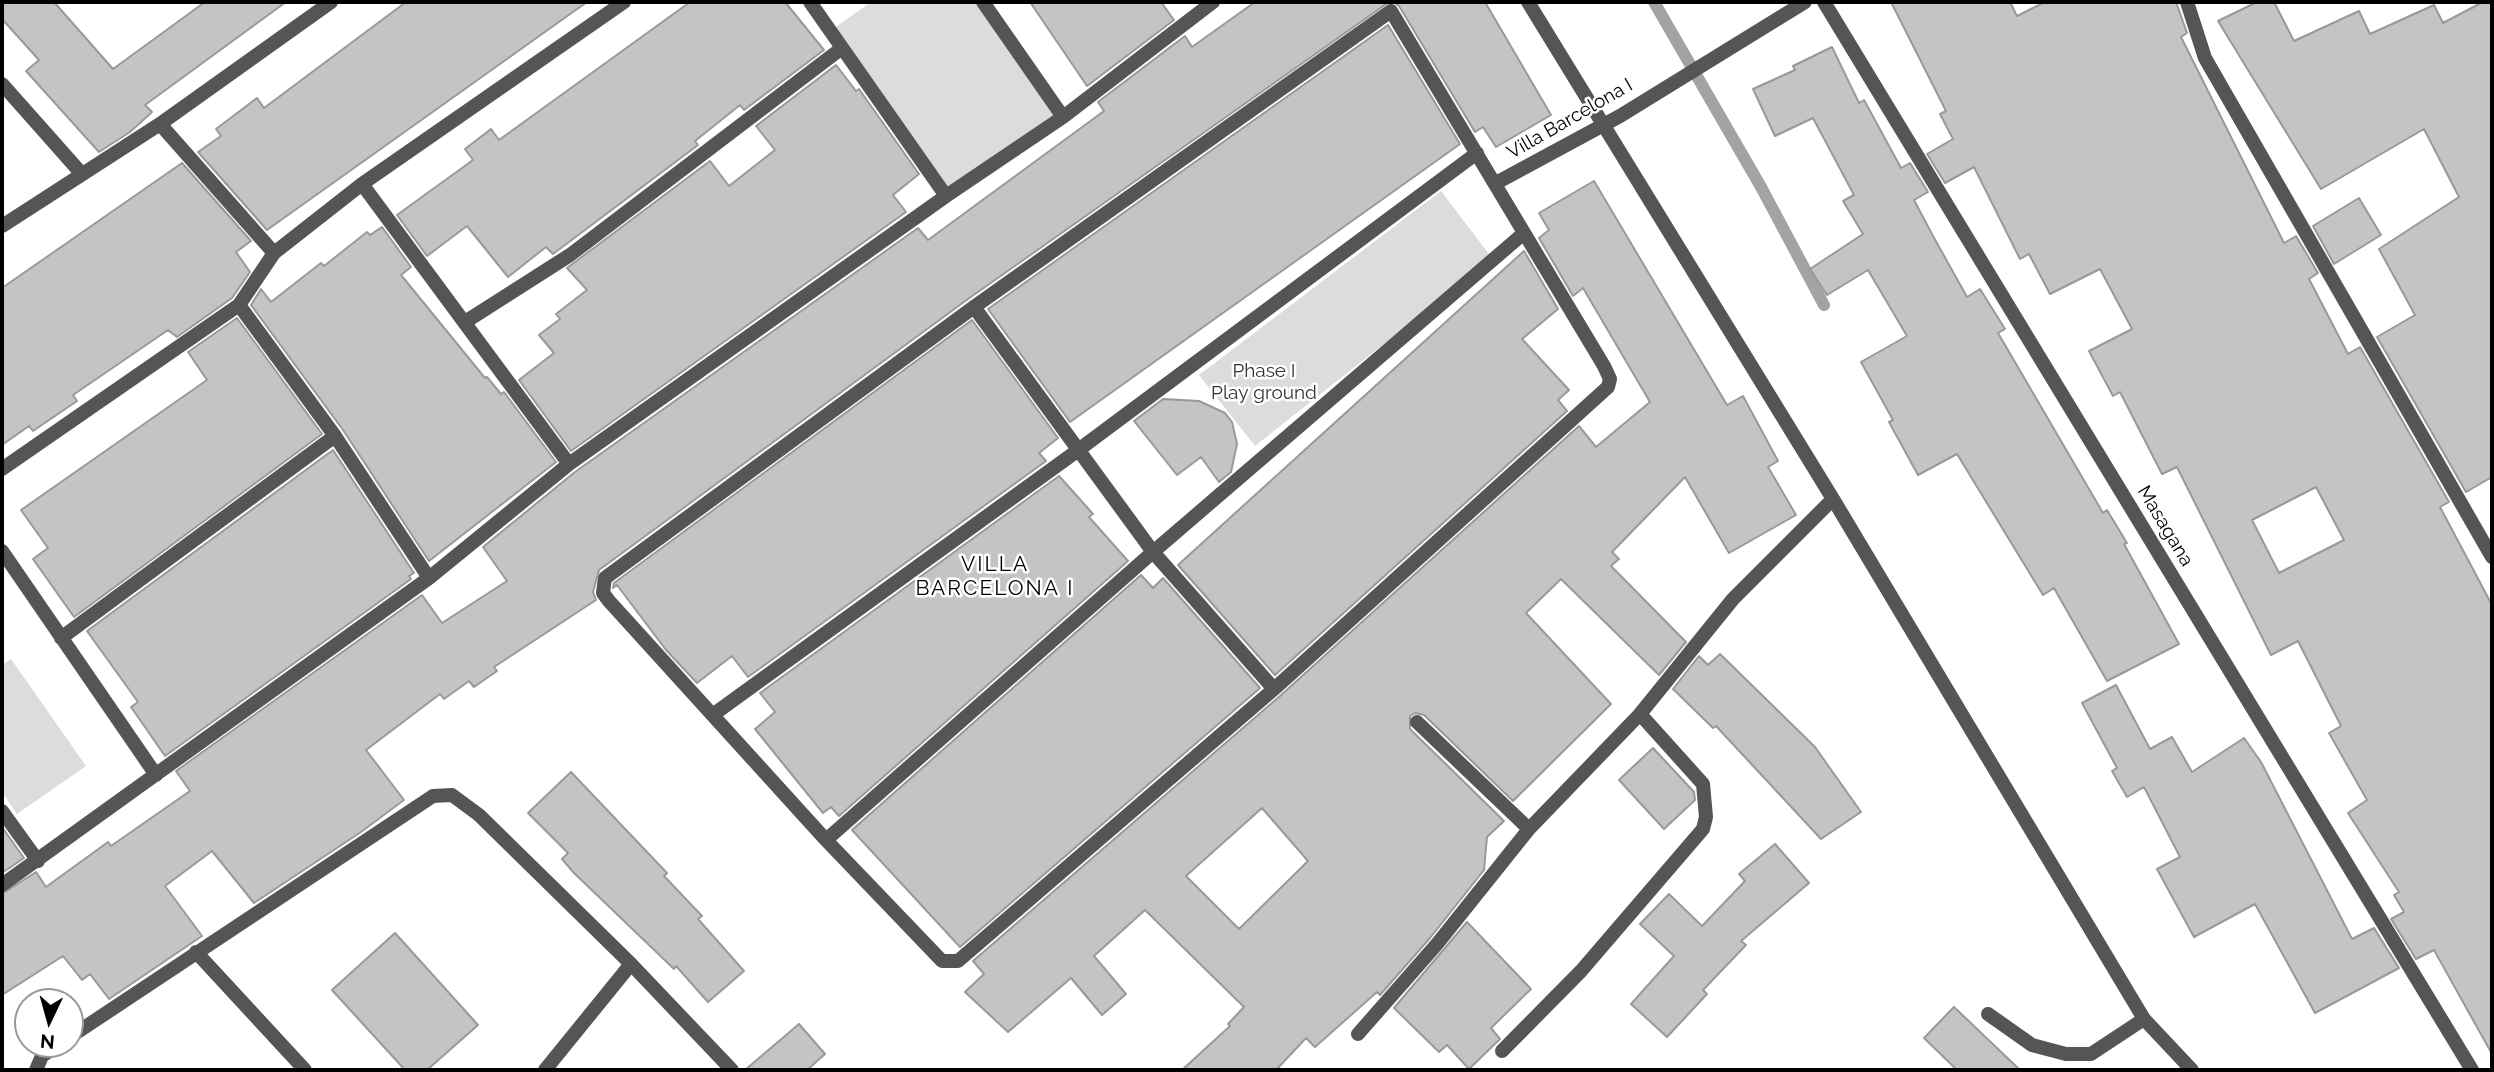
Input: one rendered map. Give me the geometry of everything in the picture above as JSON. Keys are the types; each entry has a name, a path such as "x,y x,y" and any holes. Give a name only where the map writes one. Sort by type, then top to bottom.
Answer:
{"street":[{"path":"2,226 160,124 331,2"},
{"path":"2,469 239,305 274,253 362,184 624,2"},
{"path":"810,2 946,196"},
{"path":"983,2 1063,117"},
{"path":"2,885 429,578 569,464 946,196 1063,117 1213,2"},
{"path":"1528,2 1833,499 2144,1019 2192,1070"},
{"name":"Villa Barcelona I","path":"1496,183 1602,125 1805,2"},
{"name":"Masagana","path":"1824,2 2472,1070"},
{"path":"2187,2 2206,58 2492,557"},
{"path":"1389,7 1477,153 1607,373 1610,379 1608,387 1274,689 958,961 942,961 826,840 603,593 605,578 1389,7"},
{"path":"465,322 570,254 842,48"},
{"path":"2,84 81,173"},
{"path":"160,124 274,253"},
{"path":"714,714 1077,451 1477,153"},
{"path":"362,184 569,464"},
{"path":"826,840 1153,552 1524,233"},
{"path":"239,305 335,436 429,578"},
{"path":"974,307 1153,552 1274,689"},
{"path":"61,638 335,436"},
{"path":"1358,1034 1437,944 1529,830 1640,714 1733,599 1833,499"},
{"path":"2,551 156,775"},
{"path":"1502,1051 1581,971 1703,829 1706,817 1703,784 1640,714"},
{"path":"1417,722 1529,830"},
{"path":"84,1028 433,796 452,795 479,815 631,964 732,1070"},
{"path":"2,811 38,861"},
{"path":"196,952 305,1070"},
{"path":"545,1070 631,964"},
{"path":"1988,1014 2032,1045 2066,1054 2091,1054 2144,1019"}],"green space":[{"path":"871,2 976,2 1056,114 946,190 833,29"},
{"name":"Phase I Play ground","path":"1441,191 1492,258 1255,446 1199,375"},
{"path":"11,659 86,766 17,814 2,792 2,665"}],"building":[{"path":"2,2 54,2 113,69 205,2 286,2 145,105 152,112 130,132 99,152 26,71 39,60 2,19"},
{"path":"406,2 587,2 267,230 198,152 221,136 216,129 257,98 264,108"},
{"path":"690,2 785,2 824,50 744,110 740,105 695,141 698,145 553,254 546,247 508,277 467,226 427,256 397,215 473,160 465,149 491,129 499,140"},
{"path":"1030,2 1161,2 1174,20 1087,86"},
{"path":"1255,2 1389,2 968,299 599,570 593,592 596,600 494,667 497,671 474,687 469,681 444,699 440,694 366,750 404,800 361,832 254,903 212,851 165,886 202,936 109,999 90,974 82,980 63,956 2,995 2,894 36,872 46,887 108,842 111,846 190,791 176,771 422,595 442,623 507,581 483,547 575,472 918,228 928,240 1104,111 1098,102 1185,36 1192,47"},
{"path":"1393,2 1485,2 1551,115 1496,147 1483,127 1475,132 1399,6"},
{"path":"1891,2 2010,2 2017,16 2045,2 2176,2 2187,33 2181,37 2284,243 2296,236 2318,273 2309,279 2348,354 2360,347 2449,502 2440,507 2492,605 2492,1054 2434,950 2416,959 2391,919 2404,912 2394,895 2399,892 2348,813 2367,800 2329,733 2341,726 2298,641 2271,655 2177,467 2162,474 2120,392 2113,396 2089,351 2132,329 2100,269 2050,294 2029,254 2020,259 1974,167 1945,183 1927,154 1953,139 1940,114 1946,111","holes":["2316,487 2344,540 2279,573 2252,520"]},
{"path":"2257,2 2274,2 2294,41 2359,11 2370,34 2434,5 2443,23 2483,2 2492,2 2492,477 2466,492 2377,337 2415,315 2379,249 2459,197 2424,129 2321,189 2218,21"},
{"path":"1388,25 1460,144 1070,422 988,309"},
{"path":"1832,47 1859,103 1864,100 1901,168 1910,163 1928,192 1914,200 1933,236 1967,297 1980,289 2005,329 1998,333 2103,513 2107,510 2127,543 2124,544 2179,644 2107,681 2054,588 2043,595 1957,454 1918,475 1889,422 1893,420 1861,362 1907,336 1868,270 1827,295 1810,269 1863,234 1843,201 1854,195 1813,118 1775,136 1753,89 1795,70 1793,66"},
{"path":"836,65 856,91 859,89 919,174 893,195 906,212 571,451 519,380 554,353 539,335 560,319 556,314 587,290 567,268 710,161 729,186 775,150 756,126"},
{"path":"182,163 251,241 236,252 250,272 232,298 177,337 168,330 73,395 77,401 33,431 29,426 2,445 2,288"},
{"path":"1594,181 1727,405 1743,396 1778,461 1768,467 1796,515 1729,553 1685,477 1612,552 1619,559 1611,566 1686,642 1659,675 1561,579 1526,613 1611,704 1513,801 1424,715 1415,713 1410,716 1410,729 1504,821 1487,837 1484,870 1430,938 1380,995 1377,992 1315,1047 1306,1038 1276,1070 1182,1070 1230,1026 1228,1024 1244,1007 1145,910 1094,956 1126,994 1102,1015 1071,978 1008,1032 965,992 984,974 973,961 1280,696 1579,426 1596,447 1650,402 1583,288 1573,296 1539,238 1549,230 1539,213","holes":["1262,808 1308,861 1239,929 1186,876"]},
{"path":"2359,198 2381,235 2334,264 2313,226"},
{"path":"382,227 411,267 401,275 485,378 487,377 501,394 504,392 556,462 429,561 343,430 251,305 261,289 271,302 321,263 324,266 367,232 370,235"},
{"path":"1524,251 1558,309 1522,339 1569,390 1558,400 1567,411 1275,675 1178,565"},
{"path":"237,318 322,434 74,617 33,559 48,548 21,510 207,380 188,352"},
{"path":"972,320 1058,438 1039,453 1046,461 748,677 732,656 697,683 666,650 617,585 613,588 614,583"},
{"path":"1163,399 1199,401 1225,413 1232,422 1237,444 1231,472 1219,482 1201,457 1177,475 1134,421"},
{"path":"333,450 414,573 409,576 411,579 165,756 131,707 138,702 87,631"},
{"path":"1059,476 1093,514 1089,517 1128,561 839,816 831,807 823,813 755,729 775,712 760,693"},
{"path":"1141,575 1153,588 1163,578 1260,688 960,947 852,830"},
{"path":"1720,654 1815,747 1861,812 1821,839 1716,726 1713,728 1673,689 1699,656 1708,665"},
{"path":"2116,685 2150,749 2172,737 2192,772 2244,738 2261,762 2352,939 2374,928 2399,968 2315,1013 2255,904 2194,937 2157,869 2180,857 2144,787 2127,797 2112,771 2117,768 2082,703"},
{"path":"1653,748 1694,792 1695,800 1664,829 1619,780"},
{"path":"571,772 667,873 664,876 702,916 698,919 744,971 708,1002 676,966 674,969 574,873 562,859 568,853 528,813"},
{"path":"2,827 24,858 2,873"},
{"path":"1775,844 1809,883 1741,941 1746,945 1703,990 1707,994 1667,1037 1631,1004 1674,956 1640,924 1669,894 1702,926 1745,881 1739,874"},
{"path":"1467,922 1531,989 1491,1028 1500,1039 1469,1069 1447,1045 1439,1052 1394,1008"},
{"path":"395,933 478,1025 427,1070 405,1070 332,990"},
{"path":"1954,1007 2020,1070 1957,1070 1924,1038"},
{"path":"799,1024 825,1054 807,1070 745,1070"}],"waterway":[{"path":"1654,2 1761,187 1824,305"}],"district":[{"name":"VILLA BARCELONA I","path":"995,577"}]}
